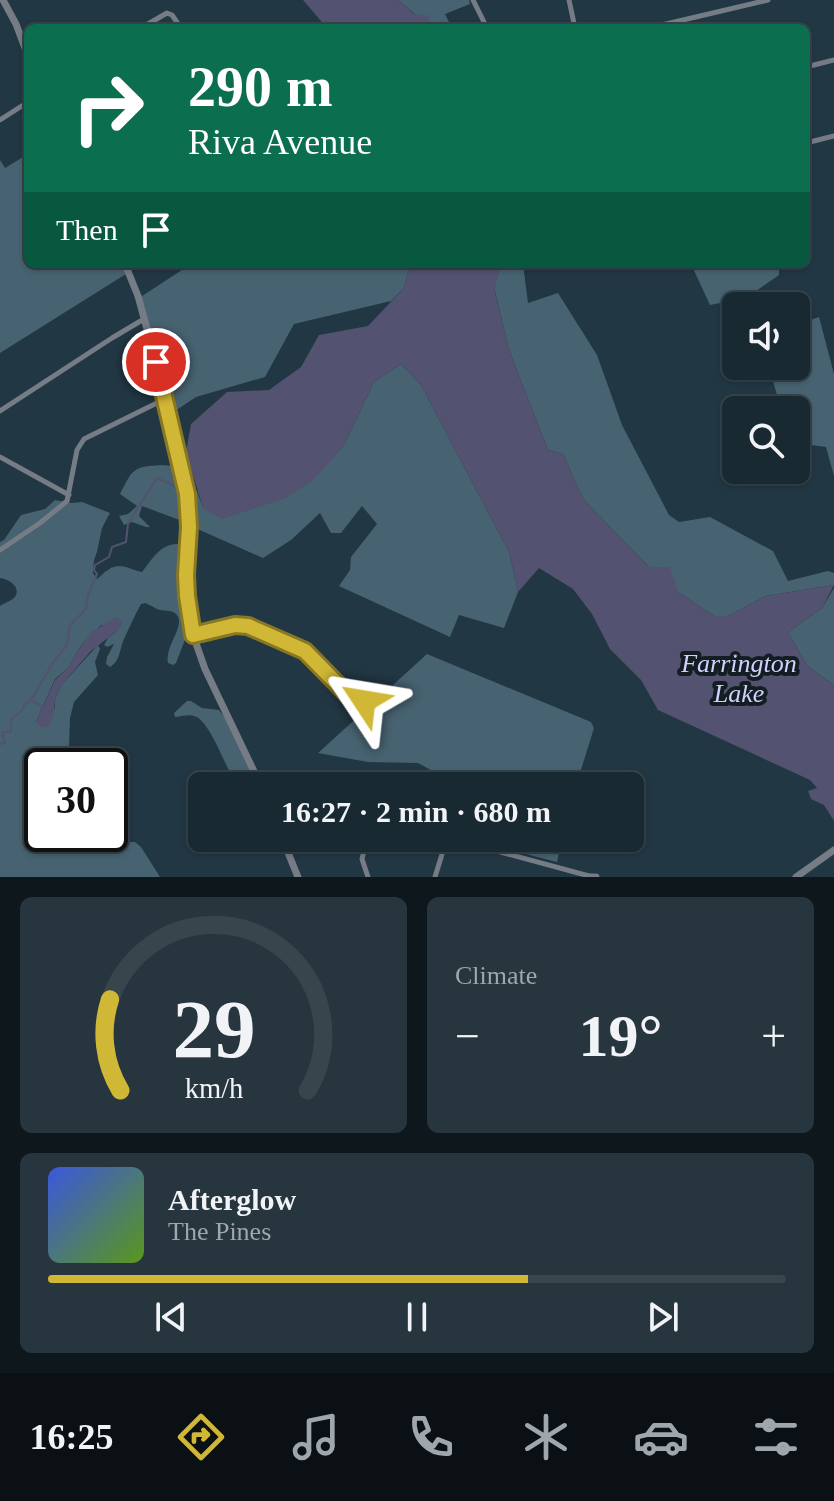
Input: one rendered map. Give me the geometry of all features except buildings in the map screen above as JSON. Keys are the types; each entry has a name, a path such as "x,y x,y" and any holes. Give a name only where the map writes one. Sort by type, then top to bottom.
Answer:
{"street":[{"path":"3,0 24,45"},
{"path":"473,0 485,24"},
{"path":"569,0 574,24"},
{"path":"666,24 768,0"},
{"path":"147,24 164,13 170,13 179,24"},
{"path":"810,66 834,60"},
{"path":"0,120 24,105"},
{"path":"810,142 834,136"},
{"path":"127,268 138,296 186,486 189,527 186,586 193,635 205,669 254,772"},
{"path":"0,411 144,319"},
{"path":"0,550 64,505 69,495 77,450 84,439 166,399"},
{"path":"0,457 69,495"},
{"path":"193,635 235,625 248,626 305,651 351,698"},
{"path":"796,877 834,850"},
{"path":"288,852 298,877"},
{"path":"364,852 362,859 368,877"},
{"path":"435,877 443,852"},
{"path":"499,852 596,877"}],"shaded area":[{"path":"398,0 469,0 470,4 445,14 450,24 426,24"},
{"path":"24,156 24,268 136,268 0,353 0,160 5,168"},
{"path":"185,268 409,268 404,288 391,301 294,324 265,377 196,397 172,413 139,298"},
{"path":"500,268 524,268 528,303 558,293 597,355 622,425 669,515 679,522 710,517 773,551 788,581 828,571 834,573 834,585 766,596 728,616 714,616 678,592 649,567 583,499 563,454 548,450 509,350 494,288"},
{"path":"693,268 779,268 779,275 755,292 722,292 722,303 710,305"},
{"path":"819,317 834,374 834,476 826,447 810,445 810,396 777,396 773,380 810,380 810,320"},
{"path":"401,364 421,385 509,552 518,592 504,628 459,615 450,637 339,586 350,570 351,557 377,524 362,506 341,533 331,533 320,513 291,540 263,558 193,527 191,492 197,491 203,508 343,447 374,382"},
{"path":"175,466 182,521 142,506 139,516 150,527 132,522 124,525 119,516 128,514 137,506 120,494 128,479 139,468"},
{"path":"55,500 82,502 110,513 102,528 94,560 93,573 97,579 117,566 142,572 165,547 184,545 181,595 188,632 176,663 168,663 179,619 172,612 141,604 114,664 110,667 106,664 114,644 104,645 117,631 101,625 82,644 68,668 55,679 36,722 55,708 55,699 62,684 98,645 100,649 95,662 98,675 74,702 69,747 24,748 24,852 128,852 128,844 135,842 160,877 0,877 0,606 13,598 17,591 12,583 0,578 0,542 21,515 45,509"},
{"path":"834,588 834,685 807,666 788,632 822,608"},
{"path":"427,654 591,722 594,728 580,772 434,772 418,763 368,762 318,753"},
{"path":"187,701 202,708 219,710 227,720 251,772 230,772 200,719 192,715 175,717 174,713"},
{"path":"522,852 559,852 557,862"}],"water":[{"path":"303,0 398,0 414,14 430,16 428,24 324,24"},
{"name":"Farrington Lake","path":"409,268 500,268 494,289 509,350 548,450 563,454 583,499 649,567 670,567 678,592 714,616 728,616 766,596 834,585 822,608 788,632 807,666 834,685 834,821 824,805 811,799 808,791 817,788 810,780 658,710 641,680 610,649 592,614 573,589 539,568 518,592 509,552 421,385 401,364 374,382 343,447 312,481 286,498 222,519 203,508 186,452 191,424 227,392 269,390 301,367 319,335 368,326 404,288"},
{"path":"116,617 122,620 121,626 91,651 62,684 55,699 50,725 42,728 36,722 55,680 68,668 93,631"}],"waterway":[{"path":"0,744 5,743 2,733 11,731 11,719 31,700 67,645 70,625 86,609 97,574 95,565 109,557 112,547 126,542 128,524 157,478 183,487"},
{"path":"31,700 43,707"}],"route":[{"path":"156,362 189,506 186,575 193,635 235,625 248,626 305,651 351,698 359,695 364,701"}]}
